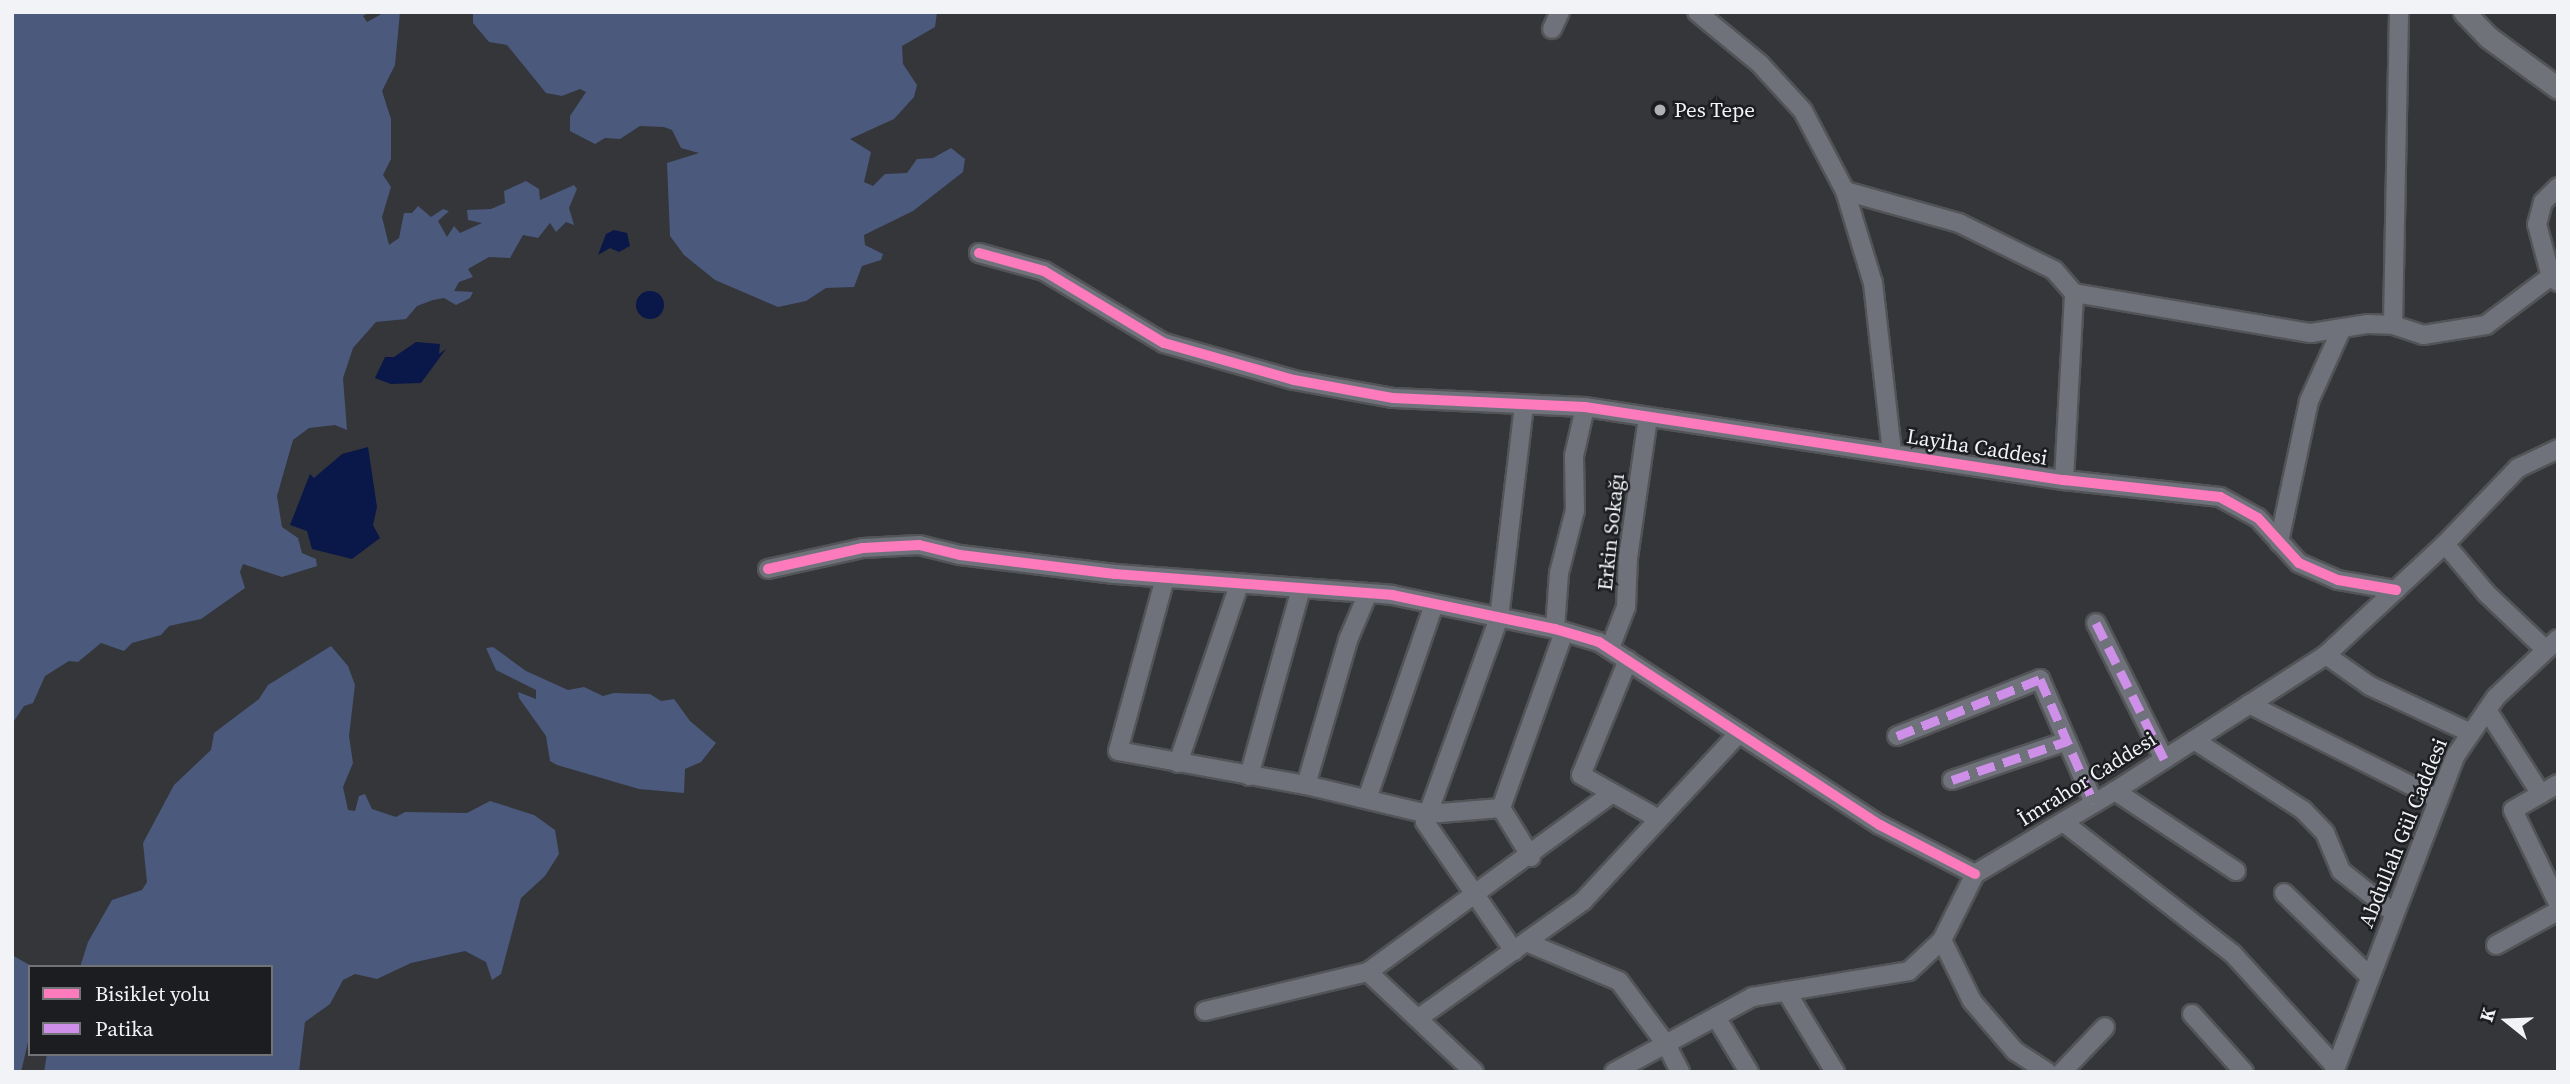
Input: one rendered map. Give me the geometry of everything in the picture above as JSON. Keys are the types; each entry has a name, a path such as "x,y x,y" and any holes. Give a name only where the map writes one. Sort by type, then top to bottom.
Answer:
{"main road":[{"path":"2464,12 2488,37 2558,88"}],"street":[{"path":"1697,12 1760,64 1802,111 1845,191 1873,283 1892,453"},
{"path":"2393,325 2399,12"},
{"path":"1845,191 1959,223 2054,270 2074,293 2311,332 2393,325 2423,335 2486,325 2556,277 2537,224 2543,202 2558,187"},
{"name":"Layiha Caddesi","path":"979,253 1044,271 1164,343 1214,360 1393,398 1584,407 2064,480 2220,497 2258,517 2299,563 2338,580 2396,590"},
{"path":"2064,480 2074,293"},
{"path":"2279,542 2309,401 2342,328"},
{"path":"1524,405 1499,618 1425,822 1474,894 1520,946 1619,981 1666,1044 1680,1072"},
{"path":"1531,857 1502,808 1559,630 1559,573 1574,510 1574,456 1584,407"},
{"name":"Erkin Sokağı","path":"1610,648 1626,607 1628,558 1648,418"},
{"name":"İmrahor Caddesi","path":"1975,874 2115,791 2326,655 2445,544 2518,468 2558,449"},
{"path":"768,569 863,548 908,544 960,555 1115,574 1368,593 1559,630 1610,648 1880,825 1975,874 1942,940 1909,971 1752,997 1614,1072"},
{"path":"2445,544 2487,594 2552,644"},
{"path":"1165,578 1118,751 1306,785 1428,814 1502,808"},
{"path":"1178,763 1239,585"},
{"path":"1249,776 1301,589"},
{"path":"1306,785 1348,640 1368,593"},
{"path":"1367,799 1434,604"},
{"path":"2096,622 2164,759"},
{"name":"Abdullah Gül Caddesi","path":"2335,1069 2456,755 2487,710 2552,644"},
{"path":"2326,655 2370,686 2471,733"},
{"path":"1628,660 1581,775 1657,818"},
{"path":"1897,736 2040,679 2094,803"},
{"path":"2249,704 2438,799"},
{"path":"2487,710 2541,794"},
{"path":"1420,1017 1583,901 1657,818 1740,733"},
{"path":"2194,740 2303,810 2325,833 2341,871 2394,914"},
{"path":"1952,780 2067,741"},
{"path":"2558,784 2513,810 2558,903"},
{"path":"2115,791 2236,871"},
{"path":"1205,1011 1368,972 1474,894 1531,857 1612,793"},
{"path":"2063,822 2233,954 2335,1069"},
{"path":"2284,893 2370,976"},
{"path":"2496,945 2558,911"},
{"path":"1942,940 1972,1002 2015,1051 2047,1072"},
{"path":"1368,972 1420,1017 1474,1072"},
{"path":"1786,991 1835,1072"},
{"path":"2192,1014 2244,1072"},
{"path":"1716,1017 1749,1072"},
{"path":"2062,1072 2105,1027"}],"shaded area":[{"path":"12,12 370,12 363,16 367,22 385,12 400,12 395,65 382,91 391,119 391,159 383,175 391,187 382,217 389,245 399,238 404,213 412,213 418,206 431,217 443,209 449,211 438,221 447,237 454,226 460,233 482,223 468,220 467,210 491,209 505,203 504,191 526,181 539,189 540,200 574,185 577,189 569,208 574,225 566,222 556,232 550,223 538,238 523,235 510,258 489,257 468,269 473,277 459,282 454,291 473,292 470,298 456,305 444,298 433,300 417,306 406,319 376,322 353,348 343,378 347,430 335,425 309,428 293,440 277,496 282,527 298,538 302,553 316,559 317,566 282,577 243,564 240,572 245,588 201,619 169,626 161,635 132,643 124,651 101,643 78,662 69,661 45,676 33,703 24,706 12,724"},
{"path":"473,12 937,12 935,27 902,46 903,64 917,85 914,97 894,119 850,139 871,152 864,182 873,186 885,174 907,173 917,159 933,158 951,148 965,159 963,172 913,211 864,235 865,245 883,254 881,260 862,266 854,287 826,288 806,301 778,307 715,280 684,255 670,236 667,163 699,153 681,148 672,130 664,127 640,126 620,139 605,138 595,144 570,131 570,116 586,92 580,89 562,96 546,93 507,45 489,42 473,23"},
{"path":"614,230 627,233 630,246 619,252 610,248 598,255 606,234"},
{"path":"650,291 660,295 664,305 660,315 650,319 640,315 636,305 640,295"},
{"path":"416,342 440,344 439,354 446,349 421,383 391,384 375,378 385,357 394,357"},
{"path":"368,447 377,507 373,525 380,538 352,559 312,549 307,531 290,525 310,474 314,478 342,454"},
{"path":"331,646 348,666 355,685 349,736 353,763 343,787 348,810 355,811 359,796 365,794 372,809 396,817 405,812 467,813 490,801 534,815 555,830 559,854 545,876 521,898 501,974 492,980 486,962 465,951 411,963 377,979 355,974 343,980 330,1004 305,1022 299,1072 44,1072 47,1056 273,1056 273,965 81,965 88,942 112,900 142,890 147,882 143,843 174,785 211,750 214,733 259,699 268,685"},
{"path":"493,647 526,671 568,690 584,687 603,696 614,693 650,694 661,701 674,699 690,721 716,743 701,762 685,769 684,793 639,789 557,765 550,761 546,736 519,698 518,692 536,699 536,690 496,670 486,648"},
{"path":"12,955 30,965 28,1042 21,1072 12,1072"}],"marked path":[{"path":"2096,623 2164,759"},
{"path":"1897,736 2040,679 2094,803"},
{"path":"1952,780 2067,741"}],"cycle path":[{"path":"979,253 1044,271 1164,343 1294,380 1393,398 1585,407 2064,480 2220,497 2258,518 2299,563 2338,580 2396,590"},
{"path":"768,569 863,548 919,545 960,555 1115,574 1392,595 1555,629 1599,642 1880,825 1975,874"}],"place":[{"name":"Pes Tepe","path":"1660,110"}]}
